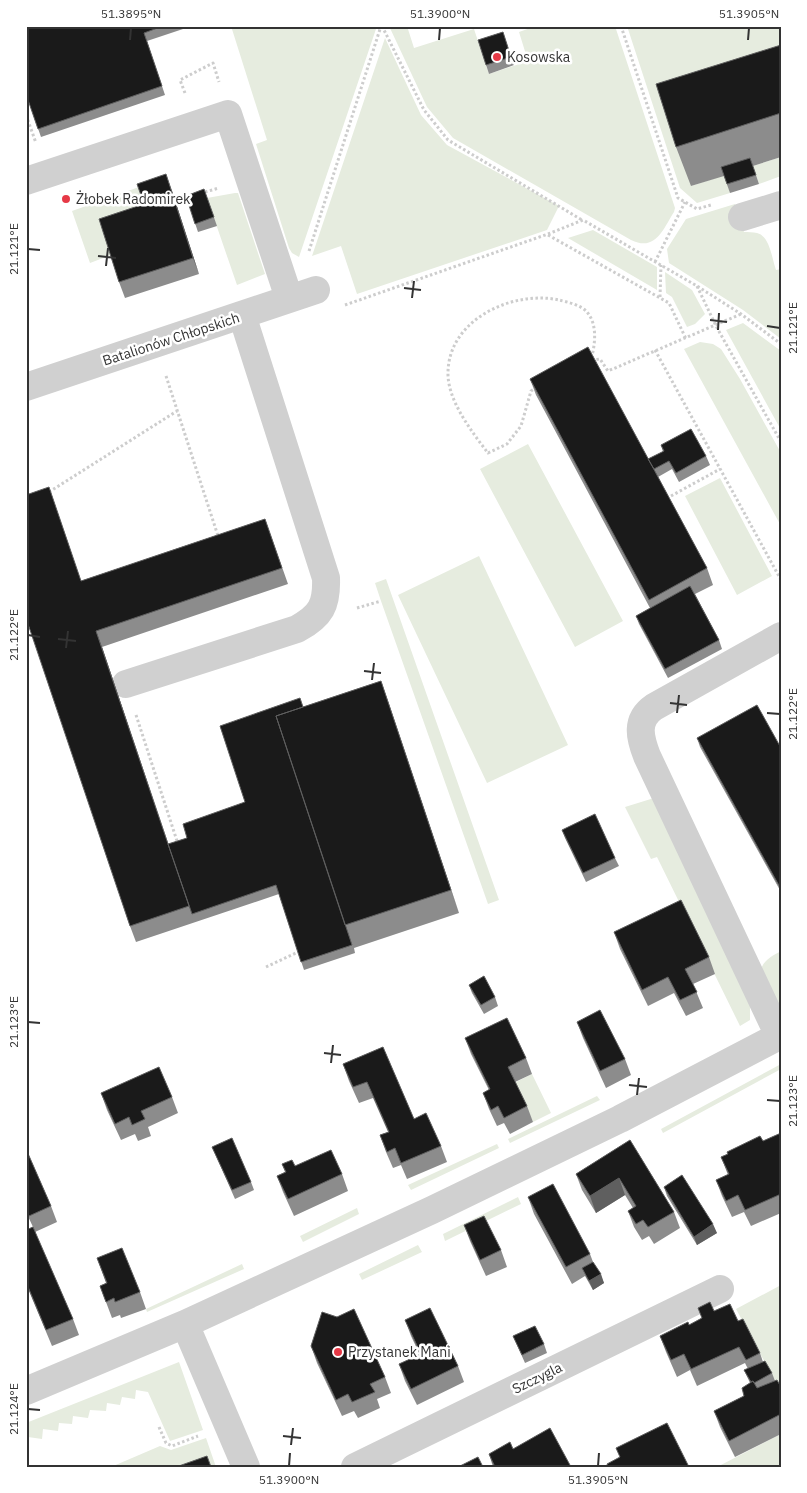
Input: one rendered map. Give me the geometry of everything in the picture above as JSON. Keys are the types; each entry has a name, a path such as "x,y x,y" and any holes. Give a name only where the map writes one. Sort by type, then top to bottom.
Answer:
{"street":[{"path":"26,181 228,114 290,298"},
{"path":"742,217 781,205"},
{"name":"Batalionów Chłopskich","path":"26,387 316,290"},
{"path":"126,684 297,628 317,616 323,606 326,578 242,315"},
{"path":"26,1391 185,1324 432,1210 611,1123 780,1036 640,740 640,729 648,711 654,707 781,636"},
{"name":"Szczygla","path":"355,1467 720,1289"},
{"path":"185,1324 246,1467"}],"path":[{"path":"382,26 424,110 448,140 697,286 742,314 781,344"},
{"path":"621,26 678,198 697,209 713,204"},
{"path":"26,115 37,147"},
{"path":"656,262 685,202"},
{"path":"583,220 548,234 669,303 686,339"},
{"path":"660,297 661,265"},
{"path":"697,286 716,326 781,442"},
{"path":"539,386 531,391 521,426 512,438 507,444 488,453 472,432 454,401 448,373 452,348 465,331 482,315 513,300 536,297 569,302 587,311 594,328 594,347 591,360"},
{"path":"582,364 600,359 608,371 742,314"},
{"path":"656,350 781,580"},
{"path":"163,368 221,546"},
{"path":"43,494 52,491 178,412"},
{"path":"671,496 720,469"},
{"path":"126,684 180,850"},
{"path":"266,967 298,952"},
{"path":"159,1427 166,1443 172,1446 200,1436"}],"shaded area":[{"path":"231,26 377,26 299,257 292,253 289,248 256,144 267,140"},
{"path":"389,26 407,26 414,48 474,29 489,74 528,61 519,32 536,26 615,26 675,208 658,237 647,243 631,240 453,138 427,107"},
{"path":"627,26 781,26 781,89 691,186 725,175 730,193 697,203 680,188"},
{"path":"385,38 421,115 447,145 559,206 547,230 357,294 341,246 312,256"},
{"path":"781,157 781,176 759,184 753,166"},
{"path":"139,187 150,220 111,255 90,263 72,211"},
{"path":"238,193 265,274 237,285 207,198"},
{"path":"735,204 744,232 757,233 765,238 776,270 781,269 781,339 743,310 669,263 667,249 686,219"},
{"path":"593,230 657,267 657,290 568,238"},
{"path":"665,272 692,290 705,314 695,324 687,327 672,297 666,293"},
{"path":"743,323 781,351 781,430 726,330"},
{"path":"700,342 713,344 721,349 781,453 781,526 684,349"},
{"path":"528,444 623,621 575,647 480,469"},
{"path":"720,478 772,576 737,595 685,496"},
{"path":"479,556 568,745 487,783 398,595"},
{"path":"386,579 499,900 488,904 375,583"},
{"path":"654,798 750,1005 750,1020 740,1026 657,857 651,859 625,807"},
{"path":"781,951 781,1002 775,1005 761,968 767,960"},
{"path":"781,1064 781,1069 663,1133 661,1129"},
{"path":"532,1074 551,1113 533,1122 514,1083"},
{"path":"597,1096 600,1100 510,1143 508,1139"},
{"path":"497,1144 499,1148 411,1190 408,1185"},
{"path":"518,1197 521,1204 445,1241 443,1234"},
{"path":"357,1208 359,1214 303,1242 300,1236"},
{"path":"418,1245 422,1252 362,1280 359,1274"},
{"path":"242,1264 244,1269 147,1312 146,1309"},
{"path":"781,1285 781,1392 736,1309"},
{"path":"179,1362 203,1430 170,1441 148,1392 136,1390 135,1399 122,1397 120,1405 107,1403 106,1411 90,1410 88,1418 73,1416 72,1424 59,1423 58,1431 43,1429 42,1439 28,1437 26,1446 26,1423"},
{"path":"781,1434 781,1467 717,1467"},
{"path":"206,1438 216,1467 111,1467 160,1446 171,1450"}],"building":[{"path":"26,26 163,26 144,33 162,86 38,129 26,94"},
{"name":"Kosowska","path":"503,32 511,57 486,65 478,40"},
{"path":"781,45 781,113 676,147 656,84"},
{"path":"750,158 756,175 727,184 721,167"},
{"path":"166,174 193,258 119,282 99,219 144,204 137,184"},
{"path":"204,189 214,217 195,224 186,196"},
{"path":"588,347 707,568 649,600 530,379"},
{"path":"691,429 706,456 676,473 669,461 654,469 648,459 664,451 661,445"},
{"path":"49,487 81,581 265,519 282,568 96,631 189,906 130,926 26,618 26,495"},
{"path":"690,586 719,640 665,669 636,616"},
{"path":"381,681 451,890 345,925 276,716"},
{"path":"300,698 303,707 276,716 352,945 301,962 276,885 192,914 168,844 187,838 183,824 245,802 220,726"},
{"path":"757,705 781,748 781,889 697,738"},
{"path":"595,814 615,858 583,873 562,830"},
{"path":"681,900 709,957 685,969 697,992 680,1000 668,977 642,990 614,932"},
{"path":"484,976 495,997 481,1005 469,985"},
{"path":"600,1010 625,1059 600,1071 577,1022"},
{"path":"507,1018 526,1058 508,1067 527,1106 504,1118 498,1106 491,1110 483,1093 490,1089 465,1038"},
{"path":"383,1047 414,1119 426,1113 441,1146 401,1163 395,1148 387,1152 380,1135 389,1132 367,1082 353,1087 343,1064"},
{"path":"159,1067 172,1097 141,1111 145,1119 132,1125 129,1117 115,1124 101,1093"},
{"path":"781,1133 781,1194 745,1210 738,1195 726,1201 716,1180 729,1174 721,1157 728,1154 727,1152 760,1136 763,1141"},
{"path":"232,1138 251,1182 232,1190 212,1147"},
{"path":"630,1140 674,1212 648,1227 643,1220 636,1224 628,1211 636,1206 619,1178 590,1196 576,1174"},
{"path":"26,1149 51,1206 29,1216 26,1209"},
{"path":"331,1150 342,1174 288,1199 277,1176 286,1172 282,1164 292,1160 295,1166"},
{"path":"682,1175 713,1224 694,1237 664,1187"},
{"path":"553,1184 590,1254 566,1267 528,1197"},
{"path":"484,1216 501,1250 480,1260 464,1225"},
{"path":"33,1227 73,1319 46,1330 26,1282 26,1230"},
{"path":"122,1248 140,1292 115,1302 114,1298 106,1302 100,1286 107,1283 97,1258"},
{"path":"593,1262 601,1274 589,1281 582,1268"},
{"path":"710,1302 714,1311 730,1304 738,1321 743,1319 760,1353 746,1360 739,1347 691,1369 684,1354 671,1360 660,1336 688,1322 689,1325 702,1318 698,1308"},
{"path":"430,1308 458,1366 411,1389 399,1364 421,1354 405,1320"},
{"path":"354,1309 385,1377 370,1384 375,1392 352,1402 348,1394 336,1400 311,1346 322,1312 337,1317"},
{"path":"535,1326 544,1344 522,1355 513,1336"},
{"path":"765,1361 772,1373 754,1383 753,1381 751,1382 744,1370"},
{"path":"777,1380 781,1387 781,1414 729,1441 714,1411 744,1396 742,1388 753,1381 757,1388"},
{"path":"667,1423 689,1467 608,1467 607,1464 620,1457 616,1448"},
{"path":"550,1428 571,1467 495,1467 489,1454 510,1442 513,1449"},
{"path":"207,1456 211,1467 176,1467"},
{"path":"478,1457 483,1467 458,1467"}],"place":[{"name":"Kosowska","path":"497,57"},
{"name":"Żłobek Radomirek","path":"66,199"},
{"name":"Przystanek Mani","path":"338,1352"}]}
